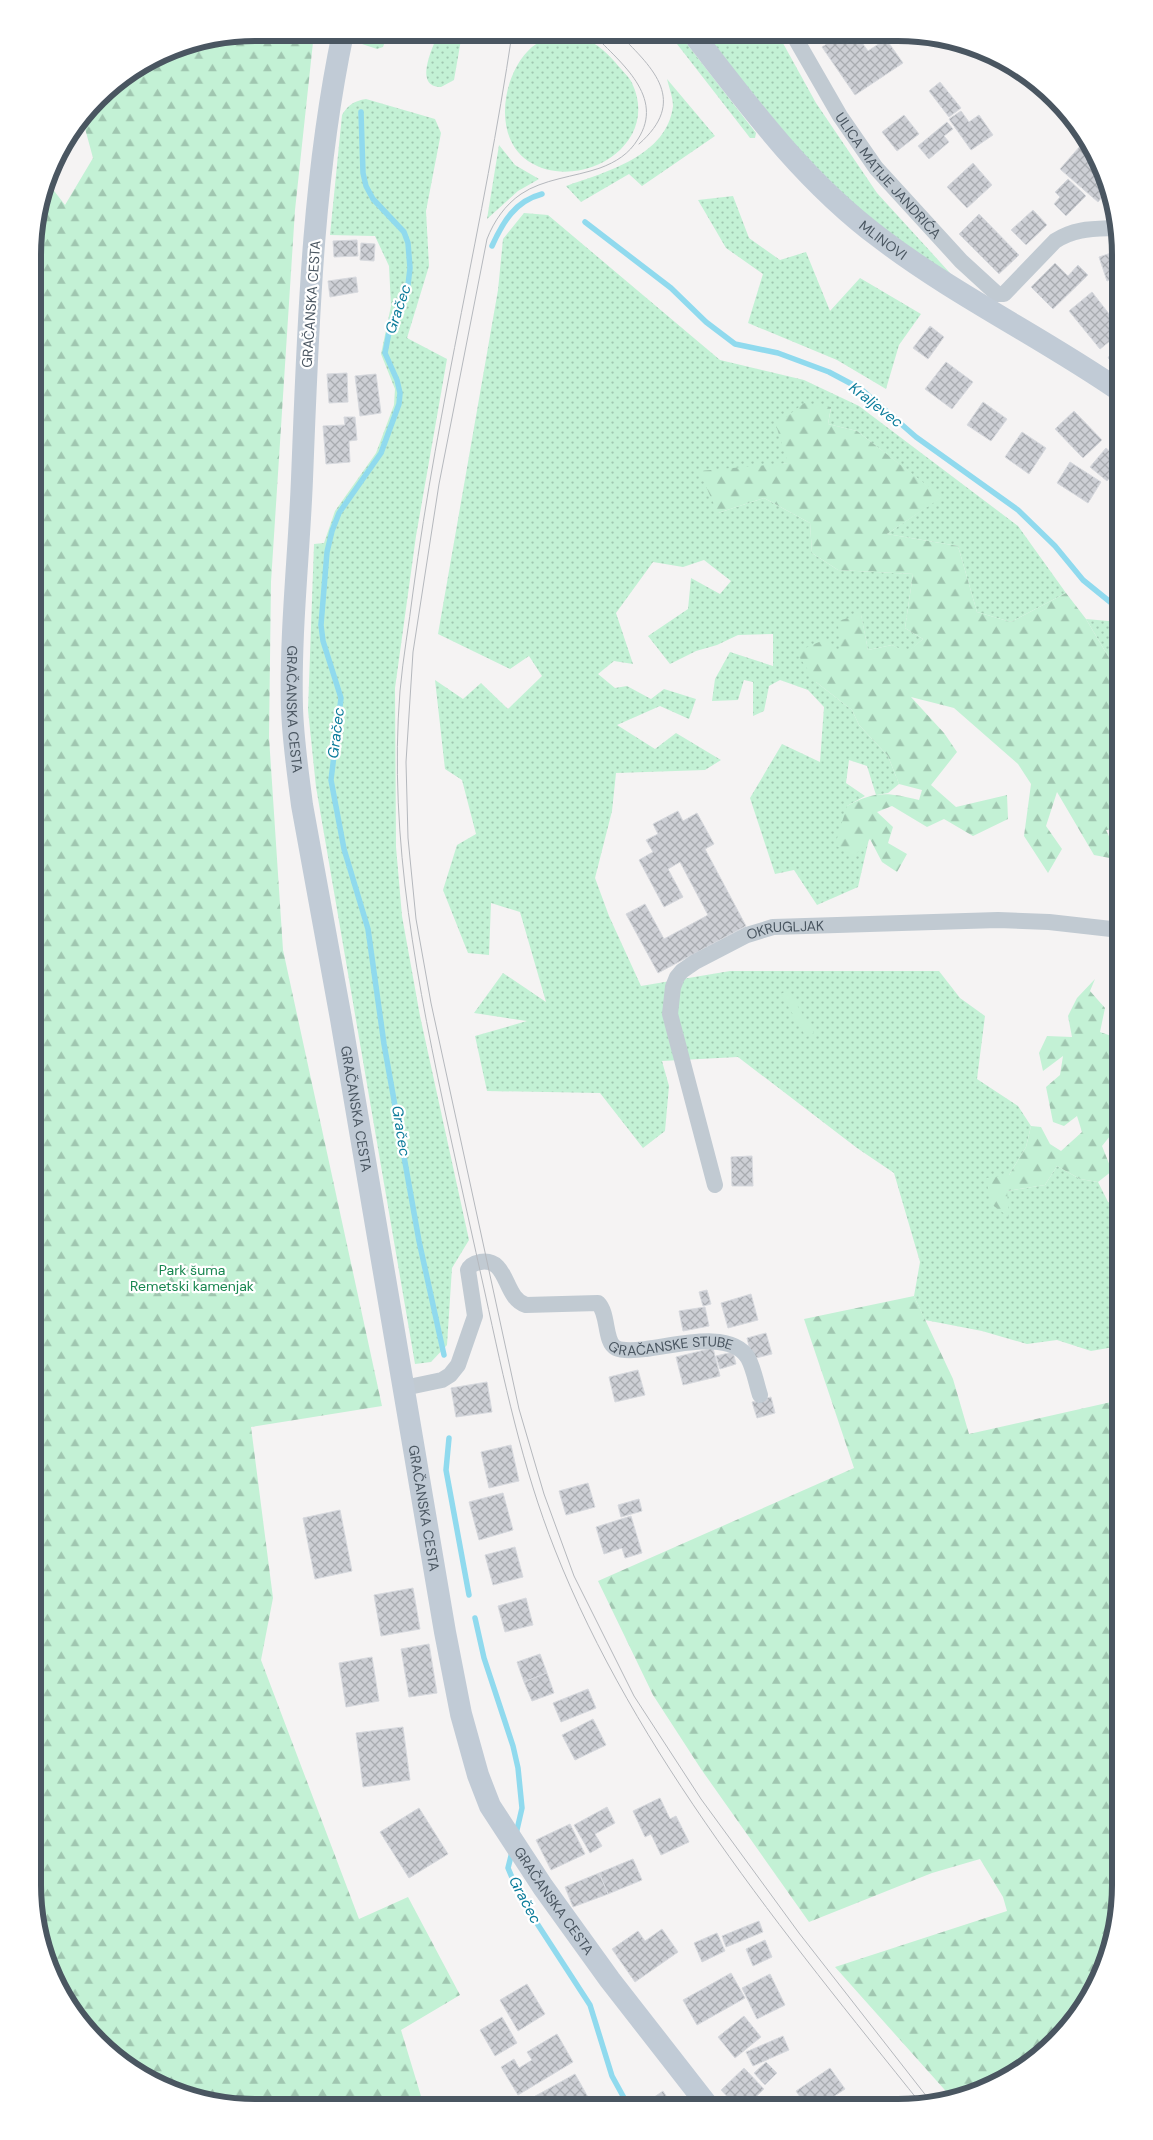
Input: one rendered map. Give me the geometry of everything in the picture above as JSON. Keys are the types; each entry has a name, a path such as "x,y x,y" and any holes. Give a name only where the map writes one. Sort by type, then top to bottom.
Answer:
{"main road":[{"name":"GRAČANSKA CESTA","path":"341,41 330,96 319,180 307,345 292,708 302,805 461,1714 484,1792 504,1829 610,1980 703,2099"},
{"name":"MLINOVI","path":"699,41 777,142 844,209 878,237 940,280 990,308 1112,386"}],"street":[{"name":"ULICA MATIJE JANDRIĆA","path":"797,41 840,116 876,168 979,280 997,294 1004,294 1056,241 1077,230 1110,225"},
{"name":"OKRUGLJAK","path":"714,1185 670,1014 670,1002 676,977 695,962 763,929 802,924 998,920 1049,922 1112,929"},
{"name":"GRAČANSKE STUBE","path":"404,1388 442,1380 450,1375 458,1365 475,1316 468,1270 470,1266 493,1261 500,1268 512,1295 520,1303 598,1303 603,1310 610,1342 618,1349 636,1350 707,1341 733,1344 748,1357 760,1395"}],"green space":[{"name":"Park šuma Remetski kamenjak","path":"313,41 295,210 271,582 269,737 283,950 382,1406 251,1427 273,1598 261,1660 359,1919 408,1897 460,1995 401,2030 422,2099 255,2099 227,2097 200,2091 161,2077 125,2055 85,2015 63,1979 45,1926 41,1885 41,255 45,214 52,189 65,205 93,158 84,126 114,94 136,77 161,63 200,49 227,43"},
{"path":"363,41 385,41 383,47 377,49 362,44"},
{"path":"435,41 461,41 454,80 441,87 433,85 428,81 426,74 429,56"},
{"path":"544,41 588,41 599,46 632,83 638,106 635,126 625,144 610,158 591,167 570,172 548,170 528,161 517,150 509,137 506,121 505,105 508,88 522,58 532,47"},
{"path":"675,41 685,41 756,133 755,138 750,138"},
{"path":"710,41 782,41 816,103 877,193 950,273 948,276 855,208 808,161"},
{"path":"667,79 715,136 642,186 629,174 581,202 566,186 616,168 647,150 659,138 668,123 673,106"},
{"path":"366,99 435,119 441,133 426,211 429,266 407,338 447,359 416,536 395,688 396,847 402,916 420,1016 469,1240 452,1268 447,1345 431,1362 415,1364 316,787 308,710 314,544 324,543 335,511 376,453 394,405 395,389 381,354 391,306 389,266 375,236 330,235 342,115 352,104"},
{"path":"499,145 515,165 539,179 518,191 487,219"},
{"path":"733,196 749,238 780,260 806,252 830,311 860,278 921,314 899,345 886,389 837,360 748,323 763,274 726,248 698,200"},
{"path":"524,213 548,215 720,360 804,380 859,406 1018,526 1066,593 1011,622 977,612 958,546 887,534 941,497 857,431 828,424 831,408 788,463 764,467 718,513 764,498 810,523 812,553 838,570 913,574 905,628 923,639 907,653 892,645 868,650 861,615 840,655 816,682 852,710 859,725 888,756 899,784 888,793 876,795 867,766 849,760 846,783 865,796 847,806 869,839 858,887 817,905 794,870 775,874 750,798 782,744 820,762 824,707 808,690 780,680 769,686 764,711 753,716 753,682 744,680 738,700 712,701 715,679 730,652 773,666 773,634 738,635 717,645 696,651 670,664 648,636 688,609 691,578 720,594 731,581 704,560 683,567 653,562 616,613 633,664 614,661 598,674 615,688 627,686 651,699 664,689 696,699 689,719 660,706 617,725 655,749 676,733 721,760 705,770 616,773 612,811 595,878 609,916 641,986 730,971 939,971 960,998 985,1016 977,1079 1018,1106 1031,1126 1026,1147 1009,1175 1007,1191 1045,1185 1057,1166 1080,1179 1098,1182 1108,1202 1112,1204 1112,1347 1091,1351 1057,1340 1027,1344 982,1331 925,1320 914,1296 920,1262 894,1173 857,1148 738,1057 662,1061 669,1086 665,1131 643,1148 600,1093 487,1091 475,1036 527,1021 474,1013 503,973 546,1002 520,912 491,903 489,955 468,953 443,890 457,845 476,834 462,780 445,769 435,680 463,699 481,683 508,709 542,676 529,656 510,669 438,634 498,290 503,239"},
{"path":"804,403 831,407 828,424 857,431 942,497 887,534 958,546 977,612 1011,622 1066,593 1086,619 1112,663 1112,829 1106,830 1112,843 1112,858 1094,855 1057,792 1046,826 1062,849 1048,873 1024,836 1031,784 1018,764 954,708 911,697 944,733 957,752 931,785 956,807 1007,795 1008,819 973,836 944,819 927,827 892,806 877,812 893,827 888,843 907,854 897,872 882,862 870,839 854,856 835,845 847,806 866,797 883,794 919,800 922,790 899,784 888,756 859,725 852,710 816,682 796,652 826,639 840,654 838,621 861,614 868,650 892,645 907,652 923,639 905,628 913,574 838,570 812,553 810,523 764,498 718,513 699,471 788,463 776,425"},
{"path":"1086,619 1112,621 1112,663"},
{"path":"1095,979 1090,991 1105,1008 1100,1032 1112,1036 1112,1122 1110,1125 1112,1124 1112,1137 1110,1136 1102,1146 1112,1171 1098,1182 1080,1179 1057,1166 1045,1185 1007,1191 1009,1217 991,1204 986,1178 1009,1175 1026,1147 1031,1126 1041,1127 1050,1144 1061,1151 1082,1132 1077,1116 1064,1126 1053,1122 1046,1087 1060,1075 1063,1056 1043,1071 1039,1053 1047,1036 1072,1037 1068,1016 1077,998"},
{"path":"788,990 814,1033 806,1037 781,994"},
{"path":"914,1296 953,1379 969,1434 1112,1402 1112,1885 1108,1926 1090,1979 1076,2004 1059,2026 1039,2046 1017,2063 992,2077 947,2093 835,1967 1007,1911 1003,1897 980,1859 932,1873 809,1922 701,1769 653,1695 598,1581 854,1468 804,1319"}],"building":[{"path":"831,41 861,41 868,51 883,41 887,41 903,63 855,95 822,47"},
{"path":"940,82 961,108 949,117 929,91"},
{"path":"961,111 969,122 979,115 993,135 971,150 949,119"},
{"path":"904,115 919,134 897,151 882,132"},
{"path":"947,122 953,129 944,136 949,142 929,159 918,146"},
{"path":"1081,145 1090,161 1103,196 1098,202 1060,169"},
{"path":"973,163 992,185 967,208 947,187"},
{"path":"1068,179 1086,196 1066,216 1054,204 1060,197 1055,192"},
{"path":"1033,210 1047,225 1026,245 1011,230"},
{"path":"979,214 1019,255 999,274 959,234"},
{"path":"357,240 358,256 334,257 333,241"},
{"path":"361,243 375,244 374,261 360,260"},
{"path":"1112,253 1112,279 1107,281 1099,257"},
{"path":"1055,263 1068,276 1078,265 1088,275 1053,309 1031,287"},
{"path":"356,277 358,292 330,297 328,281"},
{"path":"1092,292 1112,318 1112,339 1100,349 1069,311"},
{"path":"930,326 944,337 928,359 913,348"},
{"path":"1112,352 1112,360 1108,358"},
{"path":"946,362 973,382 952,409 925,389"},
{"path":"347,373 348,402 329,403 327,374"},
{"path":"376,374 381,413 360,416 355,376"},
{"path":"983,402 1007,419 991,441 967,425"},
{"path":"1074,411 1102,440 1083,458 1055,429"},
{"path":"344,417 355,417 357,440 349,441 350,462 326,464 323,426 345,425"},
{"path":"1022,432 1046,448 1029,474 1005,457"},
{"path":"1106,448 1112,453 1112,475 1107,481 1090,467"},
{"path":"1070,462 1101,482 1088,503 1057,483"},
{"path":"678,811 683,821 697,813 714,844 705,849 746,926 658,973 626,914 645,904 664,939 708,915 680,862 668,869 683,897 664,907 639,860 653,852 646,840 658,834 653,824"},
{"path":"752,1156 753,1186 732,1186 731,1157"},
{"path":"707,1290 711,1304 703,1306 699,1292"},
{"path":"751,1294 758,1320 728,1328 721,1303"},
{"path":"705,1307 709,1326 683,1331 679,1311"},
{"path":"766,1333 772,1354 752,1359 747,1338"},
{"path":"713,1348 720,1376 683,1385 676,1357"},
{"path":"733,1352 736,1364 720,1369 716,1356"},
{"path":"638,1370 645,1395 615,1402 609,1377"},
{"path":"487,1382 492,1412 456,1417 451,1388"},
{"path":"771,1397 775,1413 757,1418 752,1402"},
{"path":"511,1445 519,1481 489,1488 481,1452"},
{"path":"588,1483 595,1507 566,1515 559,1491"},
{"path":"503,1493 513,1530 479,1540 469,1502"},
{"path":"639,1499 642,1511 621,1517 618,1505"},
{"path":"340,1510 352,1571 315,1579 303,1518"},
{"path":"631,1516 642,1553 625,1558 622,1548 604,1554 596,1527"},
{"path":"515,1547 523,1577 493,1585 485,1555"},
{"path":"413,1588 420,1629 381,1636 374,1595"},
{"path":"526,1598 533,1625 505,1632 498,1606"},
{"path":"429,1644 437,1693 409,1697 401,1649"},
{"path":"540,1654 547,1673 524,1682 517,1662"},
{"path":"372,1657 379,1701 346,1707 339,1663"},
{"path":"547,1673 554,1693 532,1701 524,1682"},
{"path":"588,1689 596,1708 561,1722 553,1703"},
{"path":"593,1719 606,1745 575,1760 562,1735"},
{"path":"403,1727 410,1780 363,1787 356,1733"},
{"path":"660,1798 670,1819 676,1816 689,1842 661,1855 651,1834 645,1837 633,1811"},
{"path":"607,1807 615,1823 595,1834 602,1846 590,1853 574,1825"},
{"path":"419,1808 448,1854 409,1878 380,1832"},
{"path":"570,1824 585,1854 551,1870 536,1840"},
{"path":"633,1859 642,1880 608,1894 599,1873"},
{"path":"599,1873 608,1894 573,1907 565,1887"},
{"path":"759,1921 763,1932 726,1947 722,1936"},
{"path":"662,1929 678,1952 635,1982 612,1949 638,1931 645,1941"},
{"path":"717,1933 725,1951 702,1962 694,1943"},
{"path":"765,1940 772,1957 753,1966 746,1949"},
{"path":"731,1973 745,1998 697,2025 683,2000"},
{"path":"770,1974 785,2005 757,2019 742,1988"},
{"path":"527,1984 545,2014 518,2031 500,2000"},
{"path":"744,2016 761,2037 735,2058 718,2037"},
{"path":"502,2017 517,2043 495,2056 480,2030"},
{"path":"557,2034 573,2062 518,2095 501,2067 514,2059 519,2068 532,2060 527,2052"},
{"path":"783,2036 789,2050 753,2066 746,2052"},
{"path":"766,2062 777,2073 765,2085 754,2073"},
{"path":"744,2068 764,2089 753,2099 729,2099 721,2090"},
{"path":"830,2068 845,2089 830,2099 802,2099 796,2091"},
{"path":"575,2074 589,2099 530,2099"},
{"path":"663,2091 668,2099 652,2099"}],"waterway":[{"name":"Gračec","path":"361,112 363,173 366,186 373,199 404,232 408,243 410,268 408,285 391,322 385,353 397,380 400,393 399,404 381,453 339,513 327,552 321,625 323,641 341,698 331,780 344,849 368,929 384,1044 419,1241 444,1355"},
{"path":"492,246 506,221 517,207 542,194"},
{"name":"Kraljevec","path":"585,222 671,288 706,322 735,344 778,353 829,372 861,389 916,437 1018,510 1055,546 1083,580 1112,604"},
{"name":"Gračec","path":"449,1438 446,1470 469,1595"},
{"name":"Gračec","path":"475,1618 484,1658 513,1746 518,1768 522,1808 516,1834"},
{"name":"Gračec","path":"512,1852 508,1868 514,1882 527,1908 590,2005 612,2076 625,2099"}],"tram line":[{"path":"511,41 501,104 423,522 400,691 397,747 402,857 408,912 427,1022 499,1358 523,1455 543,1519 588,1625 627,1698 670,1770 717,1839 767,1908 916,2098"},
{"path":"600,41 627,69 643,95 646,109 645,124 638,139 626,153 611,163 600,168 539,185 521,194 501,214 487,239 439,484 413,652 406,762 408,838 416,919 431,1003 519,1409 544,1494 574,1576 634,1696 701,1799 799,1933 927,2097"},
{"path":"626,41 654,73 661,86 663,100 661,114 654,128 639,144"}]}
